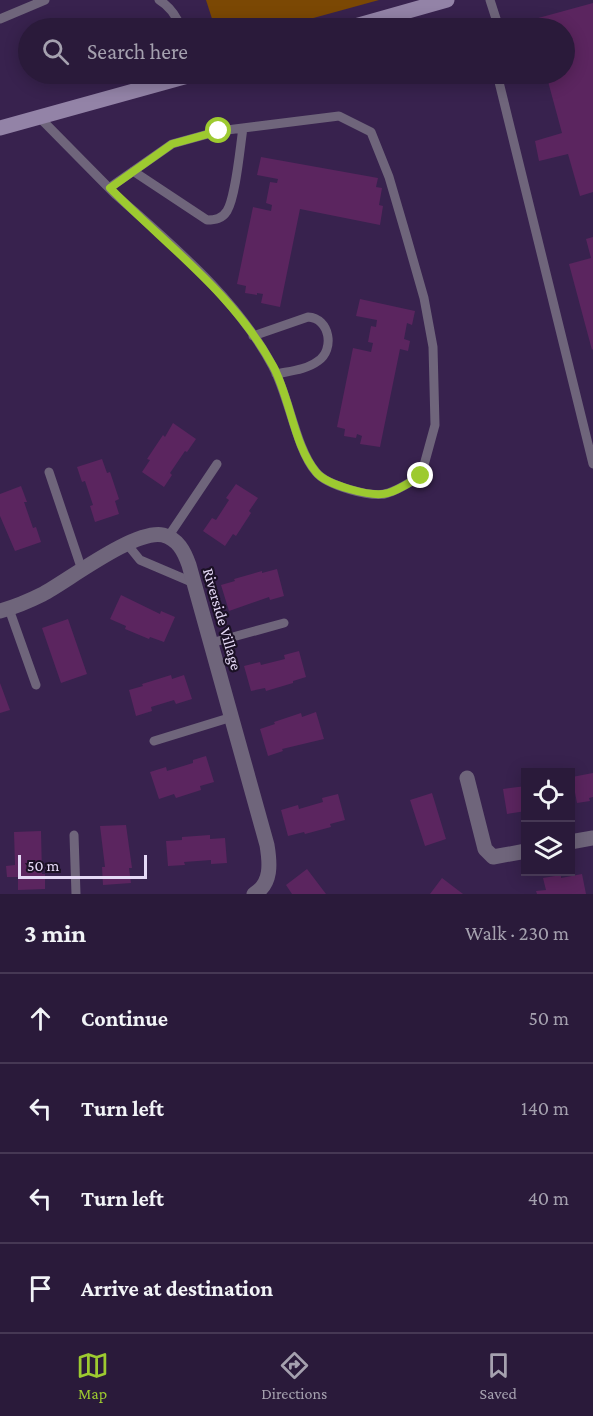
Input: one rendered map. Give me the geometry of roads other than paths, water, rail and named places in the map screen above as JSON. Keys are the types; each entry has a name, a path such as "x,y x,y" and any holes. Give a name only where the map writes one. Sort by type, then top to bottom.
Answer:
{"street":[{"path":"383,18 447,0"},
{"path":"0,128 159,84"},
{"path":"4,610 43,593 127,544 150,535 168,537"},
{"name":"Riverside Village","path":"168,537 183,549 194,583 270,861 266,883 254,894"},
{"path":"466,778 485,849 493,857 521,852"},
{"path":"575,841 593,838"}],"lane":[{"path":"0,20 45,0"},
{"path":"159,0 177,18"},
{"path":"490,0 496,18"},
{"path":"499,84 593,464"},
{"path":"39,117 110,188 236,310 276,374 302,446 316,474 349,490 387,494 421,476 435,425 433,347 424,298 406,235 371,132 339,116 219,131 172,144 110,188"},
{"path":"133,171 207,220 217,220 227,212 234,185 243,128"},
{"path":"253,336 308,317 314,317 324,324 328,344 318,361 298,370 276,374"},
{"path":"168,537 217,464"},
{"path":"49,472 82,570"},
{"path":"127,544 140,560 194,583"},
{"path":"4,610 36,685"},
{"path":"211,643 284,623"},
{"path":"154,741 232,717"},
{"path":"74,836 76,894"}]}
